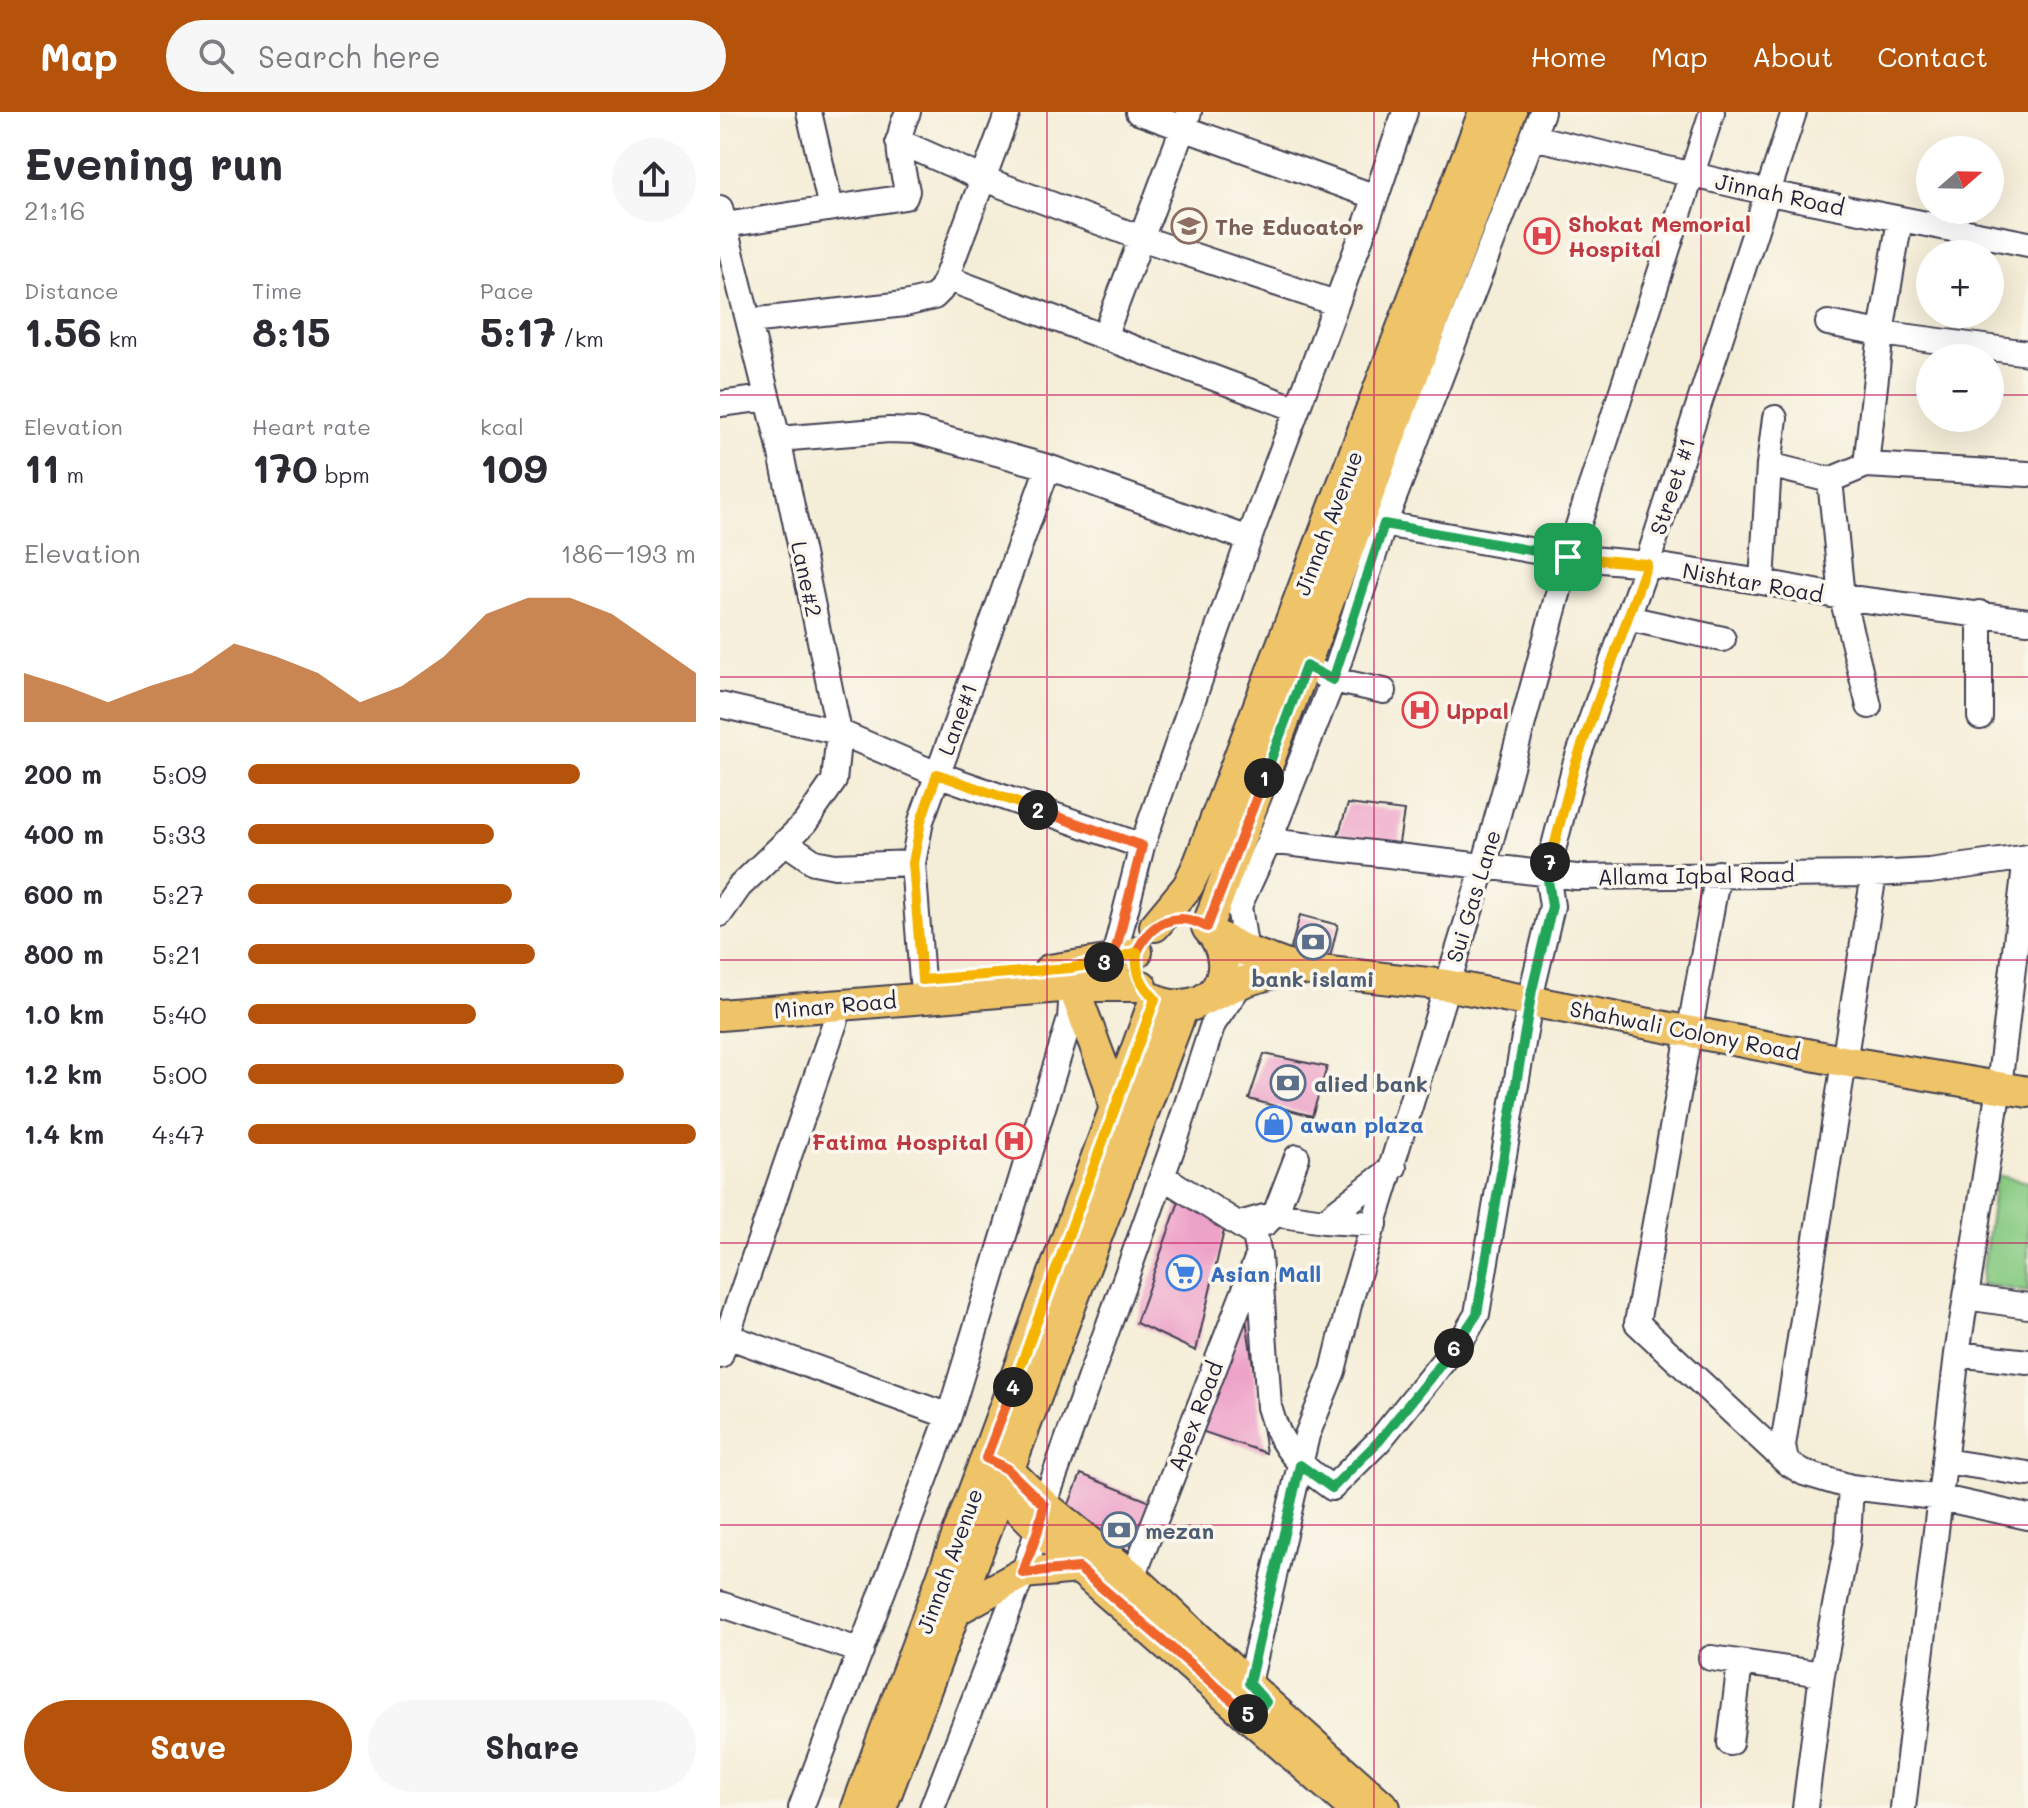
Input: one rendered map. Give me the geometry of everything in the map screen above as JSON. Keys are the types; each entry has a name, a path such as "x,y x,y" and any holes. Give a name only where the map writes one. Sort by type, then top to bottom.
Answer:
{"main road":[{"name":"Jinnah Avenue","path":"1125,956 1188,886 1199,863 1484,112"},
{"name":"Jinnah Avenue","path":"1211,931 1306,666 1433,359 1511,112"},
{"name":"Shahwali Colony Road","path":"1155,926 1181,918 1195,921 1246,951 1293,968 1446,985 1843,1061 2014,1089"},
{"path":"1125,956 1138,975 1168,999 1212,994 1222,975 1224,954 1211,931"},
{"name":"Minar Road","path":"720,996 1070,968 1125,956"},
{"name":"Shahwali Colony Road","path":"1168,999 1293,968"},
{"path":"1073,986 1109,1083 1115,1113"},
{"name":"Minar Road","path":"720,1015 1073,986 1168,999"},
{"name":"Jinnah Avenue","path":"881,1808 953,1612 993,1474 1115,1113 1168,999"},
{"name":"Jinnah Avenue","path":"857,1808 993,1474 1168,999"},
{"path":"993,1474 1041,1518 1133,1577 1256,1701 1353,1808"},
{"path":"1041,1518 1079,1568 1256,1701 1385,1808"},
{"path":"953,1612 1023,1573 1079,1568"}],"street":[{"path":"809,112 831,208"},
{"path":"722,217 831,208 905,197 907,191 898,141 908,112"},
{"path":"749,321 905,304 934,297 946,278 1008,112"},
{"path":"1138,112 1186,120 1376,197"},
{"path":"1125,956 1142,846 1249,539 1405,112"},
{"path":"932,1808 1023,1573 1213,1024 1242,982 1248,966 1239,906 1269,841 1333,680 1433,359 1542,112"},
{"name":"Sui Gas Lane","path":"1256,1701 1307,1435 1333,1371 1350,1301 1394,1167 1484,866 1568,557 1712,112"},
{"name":"Street #1","path":"1300,1465 1332,1488 1379,1441 1466,1333 1477,1314 1530,1000 1552,906 1547,873 1575,765 1647,564 1794,112"},
{"path":"1104,337 1186,120"},
{"name":"Jinnah Road","path":"1533,137 1769,193 2028,244"},
{"path":"898,141 984,179 1141,238 1335,303"},
{"name":"Lane#2","path":"720,914 739,887 805,823 834,781 839,732 778,439 749,321 729,282 722,217"},
{"path":"1866,465 1881,333 1900,219"},
{"path":"946,278 1297,409"},
{"path":"1828,323 2028,353"},
{"path":"720,404 766,398"},
{"path":"1762,582 1775,418"},
{"path":"778,439 889,430 916,431 1048,467 1249,539"},
{"path":"1769,465 1830,480 1866,465 2028,474"},
{"name":"Lane#1","path":"922,980 913,863 921,821 1048,467"},
{"path":"1830,480 1842,597 1869,706"},
{"name":"Nishtar Road","path":"1384,524 1568,557 1647,564 1842,597 2028,621"},
{"path":"1980,613 1980,717"},
{"path":"1627,618 1723,639"},
{"path":"1306,666 1333,680 1384,691"},
{"path":"720,705 839,732 937,774 1142,846"},
{"name":"Allama Iqbal Road","path":"1269,841 1576,877 1718,873 1874,874 1930,871 2027,857"},
{"path":"785,842 814,862 835,866 913,863"},
{"path":"1903,1808 1957,1354 1966,1297 2014,1089 2027,857"},
{"path":"1718,873 1637,1323 1786,1462 1804,1473 1851,1487 1942,1498 2028,1517"},
{"path":"1786,1462 1783,1445 1874,874"},
{"path":"801,1808 949,1416 1070,1019 1073,986"},
{"path":"841,1005 724,1346 949,1416"},
{"path":"1251,1238 1275,1214 1297,1157"},
{"path":"1324,1221 1394,1167"},
{"path":"1162,1176 1251,1238 1269,1407 1281,1441 1300,1465"},
{"path":"1275,1214 1375,1224"},
{"name":"Apex Road","path":"1133,1577 1251,1238"},
{"path":"1966,1297 2028,1306"},
{"path":"1957,1354 2028,1362"},
{"path":"1944,1461 2028,1474"},
{"path":"1805,1808 1822,1674 1848,1538 1851,1487"},
{"path":"720,1604 861,1651"},
{"path":"1711,1658 1822,1674"},
{"path":"1730,1743 1740,1663"}],"green space":[{"path":"1996,1175 2028,1182 2028,1292 1981,1284"}],"building":[{"path":"1348,804 1404,811 1396,862 1332,854"},
{"name":"bank islami","path":"1300,915 1338,925 1327,969 1288,959"},
{"name":"alied bank","path":"1264,1054 1327,1067 1312,1116 1249,1099"},
{"name":"Asian Mall","path":"1182,1193 1226,1222 1196,1351 1136,1323"},
{"path":"1245,1312 1266,1453 1201,1431"},
{"name":"mezan","path":"1081,1474 1153,1503 1129,1551 1067,1509"}],"place":[{"name":"The Educator","path":"1189,226"},
{"name":"Shokat Memorial Hospital","path":"1542,236"},
{"name":"Uppal","path":"1420,710"},
{"name":"bank islami","path":"1313,942"},
{"name":"alied bank","path":"1288,1083"},
{"name":"awan plaza","path":"1274,1124"},
{"name":"Fatima Hospital","path":"1014,1141"},
{"name":"Asian Mall","path":"1184,1273"},
{"name":"mezan","path":"1119,1530"}],"route":[{"path":"1568,557 1384,524 1333,680 1306,666 1207,927 1181,918 1168,920 1155,926 1144,937 1137,952 1113,960 1142,846 937,774 921,821 913,863 922,980 1070,968 1113,960 1137,952 1136,963 1142,986 1155,999 986,1458 1007,1469 1044,1505 1023,1573 1079,1568 1251,1717 1266,1702 1249,1683 1300,1465 1332,1488 1379,1441 1466,1333 1477,1314 1532,990 1552,906 1547,873 1575,765 1647,564 1568,557"}]}
